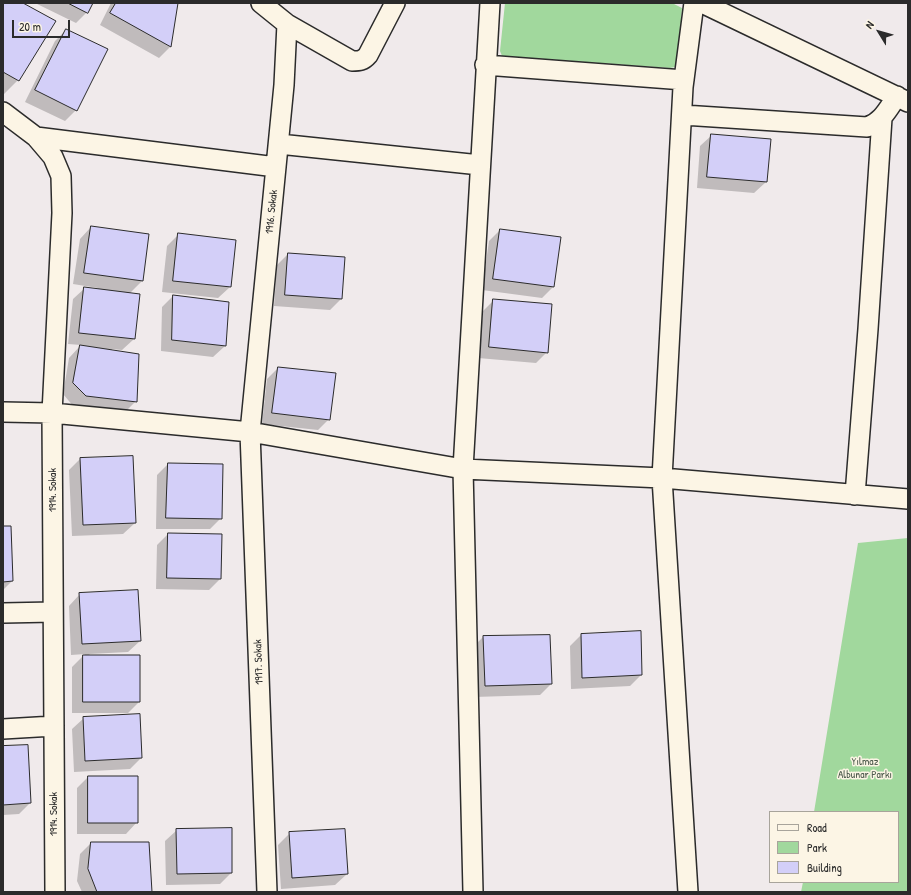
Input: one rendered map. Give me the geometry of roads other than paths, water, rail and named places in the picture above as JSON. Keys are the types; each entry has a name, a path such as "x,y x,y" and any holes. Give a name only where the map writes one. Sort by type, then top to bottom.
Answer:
{"street":[{"path":"261,3 287,24 352,61 360,62 365,60 368,55 395,3"},
{"path":"474,892 463,469 485,66 490,3"},
{"path":"688,892 662,478 684,80 694,3"},
{"path":"683,115 856,128 867,127 875,124 902,99 702,3"},
{"name":"1916. Sokak","path":"250,432 279,144 287,24"},
{"path":"485,66 684,80"},
{"name":"1914. Sokak","path":"3,112 36,137 53,157 61,176 62,213 52,413 54,892"},
{"path":"855,495 882,118"},
{"path":"36,137 276,167"},
{"path":"279,144 480,165"},
{"path":"3,412 52,413 250,432 463,469 662,478 908,499"},
{"name":"1917. Sokak","path":"250,432 268,892"},
{"path":"3,613 53,612"},
{"path":"3,729 54,726"}],"park label":[{"name":"Yılmaz Albunar Parkı","path":"865,768"}]}
